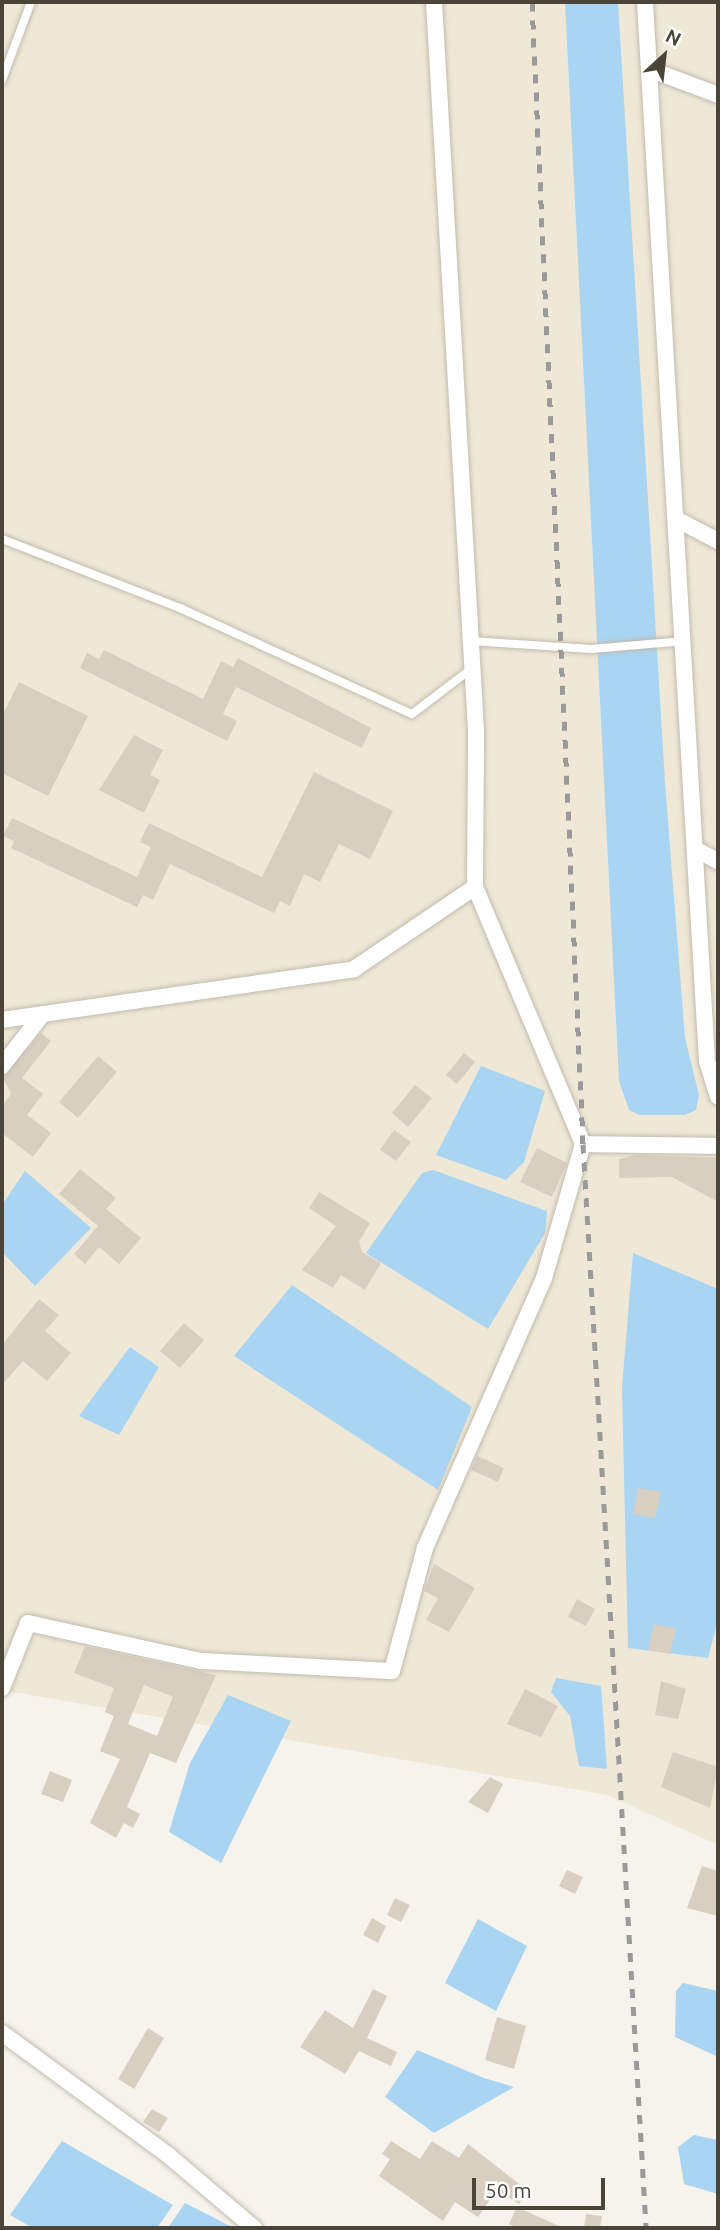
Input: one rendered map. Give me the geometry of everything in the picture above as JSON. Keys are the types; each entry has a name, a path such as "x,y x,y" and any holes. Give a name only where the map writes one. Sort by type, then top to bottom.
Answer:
{"street":[{"path":"2,1688 28,1623 201,1661 392,1671 425,1548 544,1278 583,1144 475,887 473,667 434,2"},
{"path":"645,2 678,520 678,642 695,849 707,1060 718,1096"},
{"path":"649,69 718,95"},
{"path":"678,520 718,541"},
{"path":"695,849 718,861"},
{"path":"2,1020 354,969 475,887"},
{"path":"2,1066 42,1016"},
{"path":"583,1144 718,1146"},
{"path":"2,2033 169,2155 254,2228"}],"lane":[{"path":"2,80 32,2"},
{"path":"2,539 180,608 412,714 473,667"},
{"path":"471,641 591,649 678,642"}],"shaded area":[{"path":"2,2 718,2 718,1845 607,1795 2,1690"}],"water":[{"path":"565,2 618,2 665,783 685,1038 699,1095 696,1110 685,1115 639,1115 629,1110 619,1081"},
{"path":"481,1066 545,1091 524,1162 506,1180 436,1155"},
{"path":"433,1170 547,1211 545,1233 488,1329 366,1253 422,1173"},
{"path":"25,1171 91,1228 35,1286 2,1252 2,1205"},
{"path":"633,1253 718,1289 718,1620 708,1658 628,1648 622,1388"},
{"path":"292,1285 472,1407 438,1490 234,1356"},
{"path":"130,1347 159,1367 119,1435 79,1416"},
{"path":"556,1678 601,1686 607,1769 579,1766 570,1716 551,1692"},
{"path":"228,1695 291,1721 221,1863 169,1832 190,1763"},
{"path":"478,1919 527,1946 496,2011 445,1983"},
{"path":"683,1983 718,1991 718,2057 675,2037 676,1991"},
{"path":"417,2050 484,2078 514,2087 434,2133 385,2097"},
{"path":"694,2135 718,2140 718,2194 684,2184 678,2147"},
{"path":"62,2141 173,2205 157,2228 33,2228 10,2215"},
{"path":"185,2203 234,2228 168,2228"}],"building":[{"path":"104,650 203,699 221,661 233,667 238,658 371,728 362,748 236,687 223,714 237,721 227,741 80,668 87,653 99,659"},
{"path":"19,682 88,716 48,796 2,773 2,716"},
{"path":"134,735 163,750 150,775 160,780 144,813 99,790"},
{"path":"314,772 393,811 370,859 339,844 320,882 304,874 290,906 280,901 274,913 170,864 153,900 143,895 137,907 11,848 14,841 3,836 12,818 137,877 151,847 140,842 149,823 262,877"},
{"path":"41,1033 51,1041 22,1078 43,1094 27,1115 51,1133 33,1157 2,1133 2,1106 11,1094 2,1076"},
{"path":"464,1053 475,1062 457,1084 446,1075"},
{"path":"98,1056 117,1072 78,1118 59,1102"},
{"path":"415,1085 432,1098 408,1127 392,1113"},
{"path":"394,1130 411,1142 396,1161 380,1150"},
{"path":"537,1148 567,1163 552,1197 520,1182"},
{"path":"636,1155 718,1158 718,1202 672,1177 619,1178 619,1159"},
{"path":"80,1169 116,1198 106,1209 141,1238 119,1264 99,1247 85,1264 74,1254 98,1226 59,1194"},
{"path":"319,1192 370,1223 359,1242 362,1252 381,1263 365,1290 341,1275 333,1288 302,1270 336,1226 309,1208"},
{"path":"39,1299 59,1315 45,1331 71,1353 47,1381 23,1361 2,1385 2,1345"},
{"path":"184,1323 204,1340 180,1368 160,1351"},
{"path":"477,1456 504,1468 498,1482 471,1470"},
{"path":"638,1488 661,1492 655,1518 633,1514"},
{"path":"434,1564 475,1588 449,1632 426,1620 438,1598 424,1591"},
{"path":"577,1599 595,1609 586,1626 568,1617"},
{"path":"654,1624 676,1629 670,1654 648,1650"},
{"path":"85,1646 216,1675 176,1763 150,1753 127,1807 140,1814 133,1828 124,1823 116,1838 90,1823 120,1759 100,1751 114,1716 105,1712 114,1688 74,1673","holes":["144,1685 173,1697 157,1736 128,1724"]},
{"path":"661,1681 686,1689 678,1719 655,1715"},
{"path":"525,1689 558,1706 541,1737 507,1724"},
{"path":"673,1752 718,1767 710,1808 661,1787"},
{"path":"50,1771 72,1780 63,1802 41,1794"},
{"path":"490,1777 503,1784 488,1813 468,1802"},
{"path":"702,1866 718,1871 718,1916 687,1908"},
{"path":"567,1870 583,1877 575,1894 559,1886"},
{"path":"395,1898 410,1905 401,1922 387,1915"},
{"path":"372,1918 386,1926 378,1943 363,1935"},
{"path":"373,1989 387,1996 367,2038 397,2052 391,2066 359,2051 345,2074 300,2047 325,2010 353,2028"},
{"path":"497,2017 526,2026 514,2069 485,2060"},
{"path":"148,2028 164,2038 134,2089 118,2079"},
{"path":"152,2109 168,2118 159,2132 143,2122"},
{"path":"391,2141 420,2159 432,2141 459,2158 468,2144 527,2190 519,2204 497,2190 478,2217 455,2202 443,2221 379,2176 390,2159 382,2154"},
{"path":"517,2207 563,2228 518,2228 509,2224"},
{"path":"586,2214 602,2216 600,2228 584,2228"}],"railway":[{"path":"532,2 583,1144 646,2228"}]}
